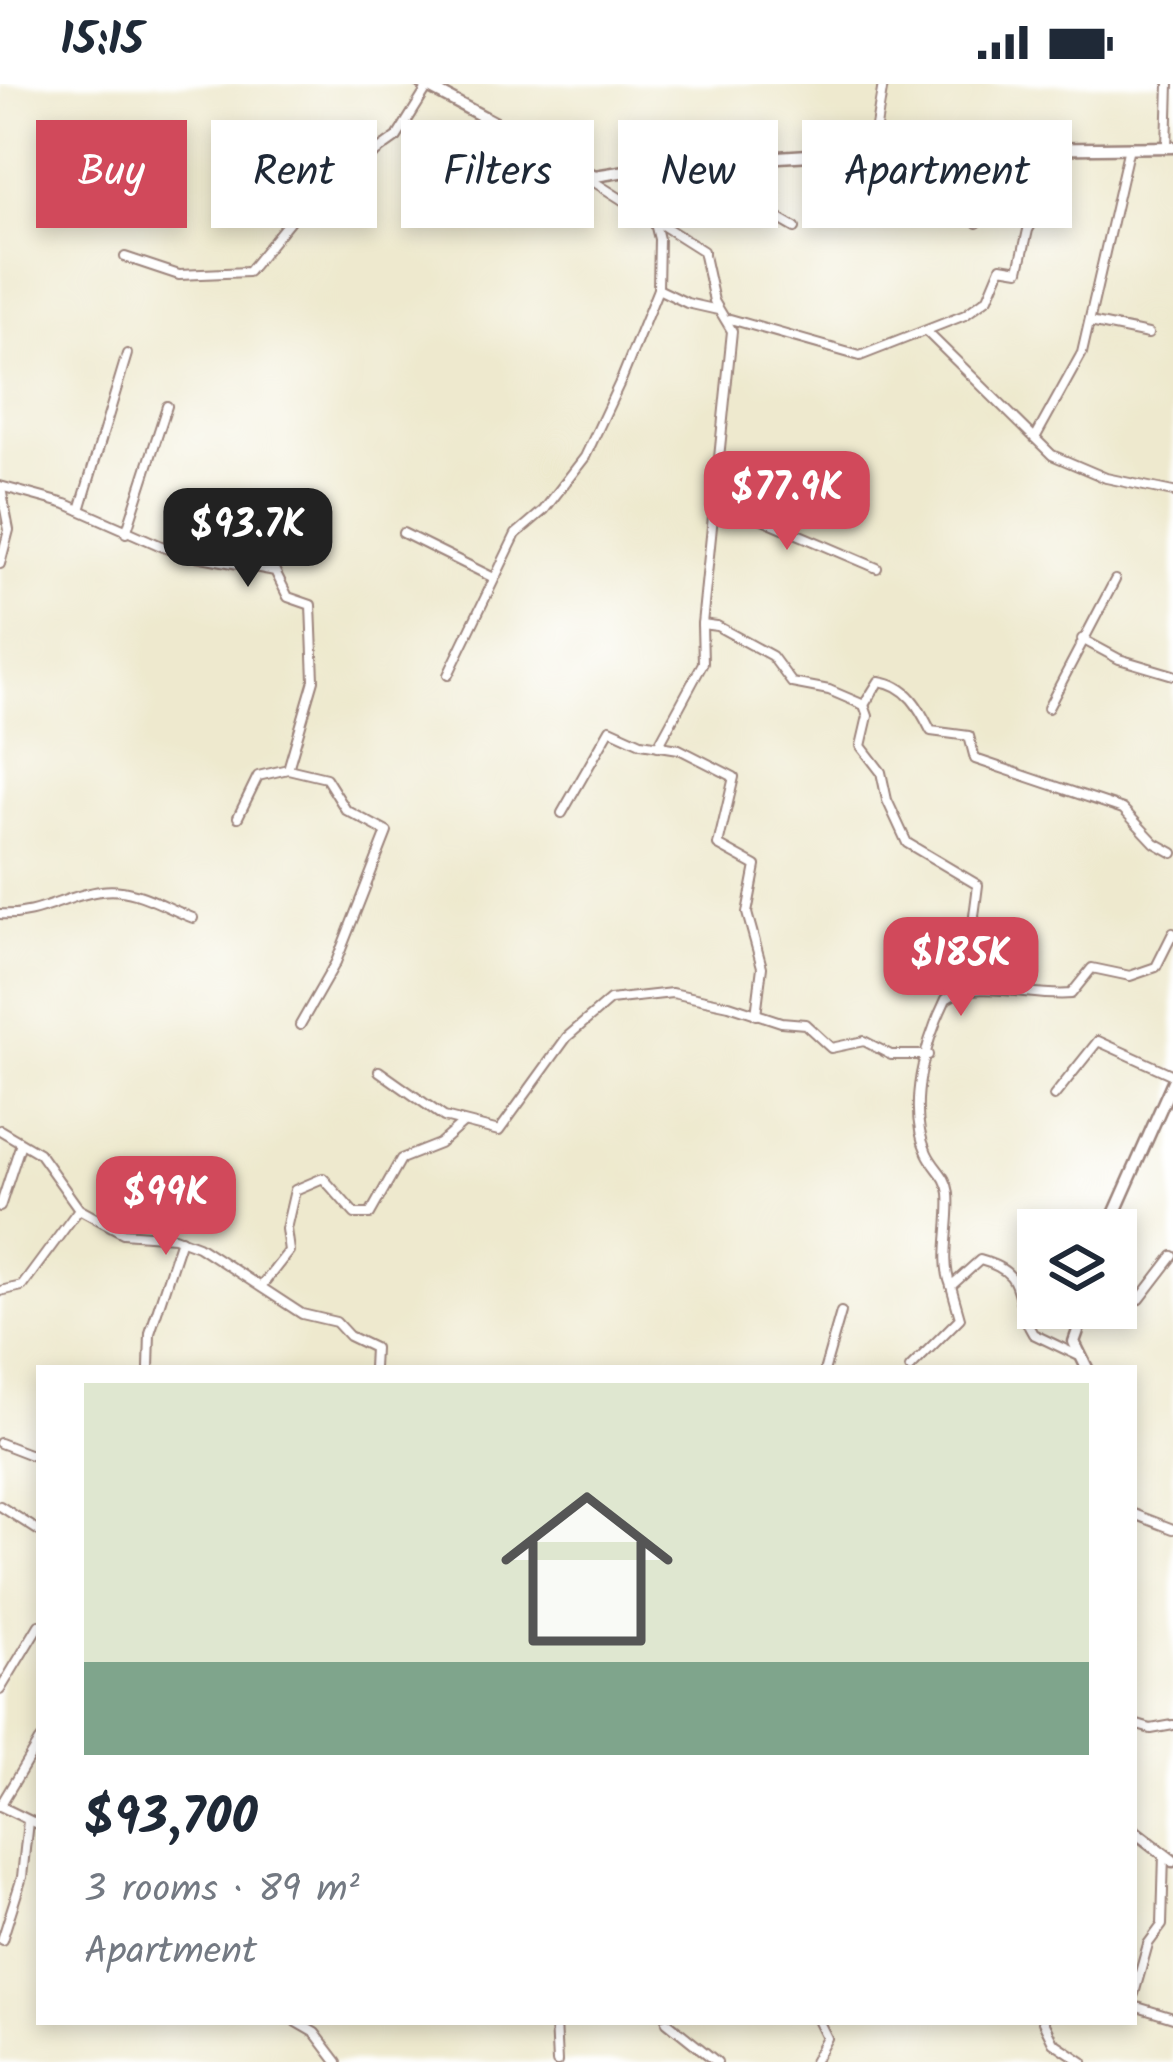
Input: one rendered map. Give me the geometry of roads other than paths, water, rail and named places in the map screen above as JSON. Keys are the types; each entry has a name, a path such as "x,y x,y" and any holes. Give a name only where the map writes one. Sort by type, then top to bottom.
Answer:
{"street":[{"path":"877,120 883,84"},
{"path":"1072,147 1170,147 1168,84"},
{"path":"125,257 196,277 248,272 305,202 397,137 425,86 447,90 496,120"},
{"path":"1035,439 1070,379 1090,322 1129,147"},
{"path":"778,219 794,228"},
{"path":"448,675 516,534 544,510 585,458 658,289 655,228"},
{"path":"658,746 703,663 713,498 734,341 729,323 718,310 703,251 667,228"},
{"path":"658,289 687,304 718,310 735,322 860,356 927,332 988,298 1001,267 1019,270 1029,228"},
{"path":"1090,322 1148,334"},
{"path":"927,332 1052,455 1098,476 1173,492"},
{"path":"80,510 127,354"},
{"path":"126,533 167,406"},
{"path":"0,564 9,530 0,486 80,510 175,552 275,572 287,596 311,605 314,680 288,769"},
{"path":"713,498 877,568"},
{"path":"404,533 494,578"},
{"path":"1048,708 1115,580"},
{"path":"702,624 726,630 772,656 792,683 829,689 864,705 868,716 861,746 881,772 906,842 978,885 974,916 985,988"},
{"path":"1082,639 1119,658 1173,675"},
{"path":"864,705 879,681 887,680 924,709 931,730 969,736 976,760 1123,809 1155,844 1173,853"},
{"path":"562,813 605,731 679,749 735,779 718,845 756,866 747,913 762,967 756,1015"},
{"path":"238,818 258,776 288,769 326,778 346,810 387,832 336,962 300,1025"},
{"path":"0,914 26,916 111,890 148,898 193,918"},
{"path":"913,1365 960,1318 944,1270 951,1218 947,1179 929,1157 916,1114 946,999 963,989 1059,995 1078,991 1095,967 1121,976 1146,972 1156,967 1173,933"},
{"path":"379,1071 462,1124 503,1130 567,1037 610,1000 672,993 806,1024 831,1048 864,1041 891,1055 928,1055"},
{"path":"1054,1096 1098,1041 1173,1078 1116,1209"},
{"path":"262,1284 288,1253 285,1231 295,1190 322,1178 355,1214 370,1214 401,1159 439,1144 462,1124"},
{"path":"0,1130 39,1153 79,1209 123,1233 181,1238 262,1284 302,1314 336,1322 349,1336 374,1348 373,1365"},
{"path":"0,1207 21,1143"},
{"path":"0,1291 22,1286 79,1209"},
{"path":"149,1365 150,1333 181,1238"},
{"path":"1137,1300 1173,1256"},
{"path":"951,1286 976,1260 1004,1267 1014,1276 1033,1334 1077,1355"},
{"path":"826,1365 841,1312"},
{"path":"1078,1329 1074,1340 1085,1365"},
{"path":"0,1443 36,1457"},
{"path":"0,1506 36,1530"},
{"path":"1137,1515 1173,1529"},
{"path":"0,1690 36,1630"},
{"path":"1137,1725 1150,1729 1173,1725"},
{"path":"36,1746 0,1806 36,1824"},
{"path":"2,1940 22,1877 28,1821"},
{"path":"1137,1833 1168,1857 1162,1925 1148,1943 1137,1983"},
{"path":"1137,2007 1173,2018"},
{"path":"301,2025 314,2033 337,2062"},
{"path":"556,2025 556,2062"},
{"path":"672,2025 717,2062"},
{"path":"814,2062 827,2038 820,2025"},
{"path":"1044,2025 1053,2042 1082,2062"}]}
